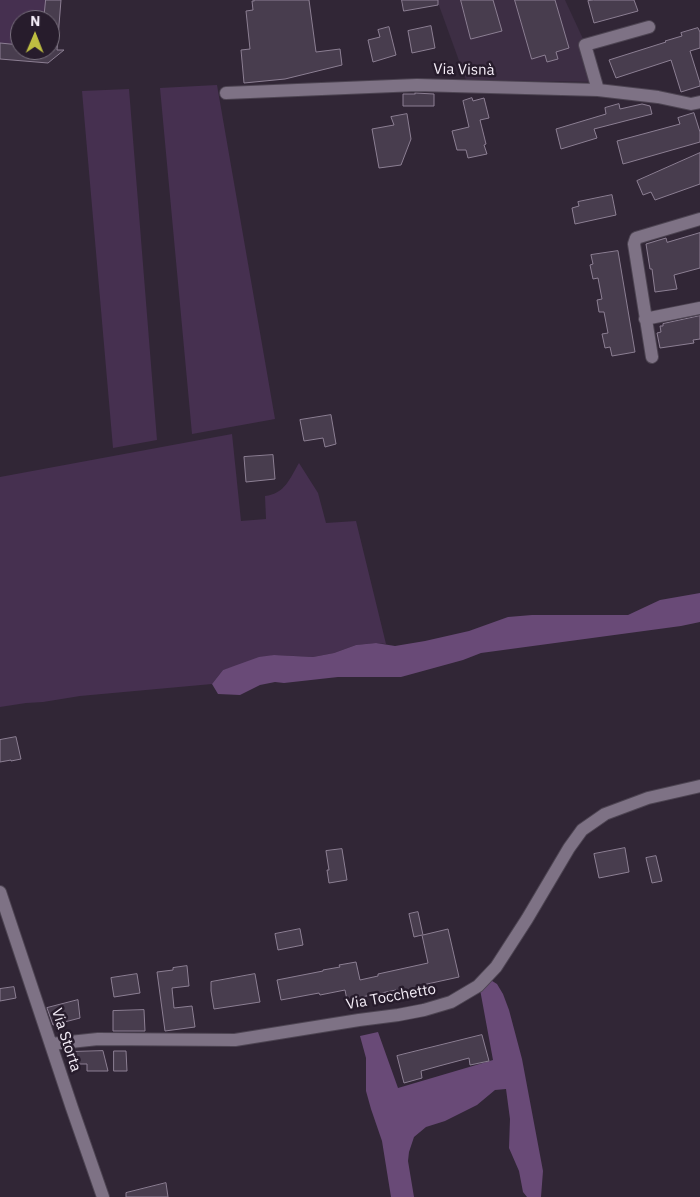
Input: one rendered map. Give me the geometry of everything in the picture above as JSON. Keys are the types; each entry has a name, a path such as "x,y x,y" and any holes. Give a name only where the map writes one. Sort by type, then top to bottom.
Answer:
{"street":[{"path":"598,90 584,45 649,27"},
{"name":"Via Visnà","path":"226,93 417,85 598,90 691,104 700,102"},
{"path":"652,357 634,244 636,238 700,219"},
{"path":"645,319 700,308"},
{"name":"Via Tocchetto","path":"51,1044 98,1039 235,1040 398,1015 451,1002 478,986 496,967 582,830 605,814 648,798 700,786"},
{"name":"Via Storta","path":"0,892 103,1197"}],"shaded area":[{"path":"0,0 61,0 60,11 10,10 10,58 0,59"},
{"path":"437,0 565,0 603,82 466,80"},
{"path":"217,85 275,419 192,434 160,88"},
{"path":"129,89 157,440 113,448 82,91"},
{"path":"232,434 241,521 266,519 265,496 272,495 282,489 290,480 299,463 318,493 326,523 356,521 386,644 356,645 334,653 313,657 274,655 223,670 212,684 80,696 0,707 0,477"},
{"path":"700,593 700,622 681,626 481,653 463,660 401,677 338,677 284,683 275,682 260,685 240,695 218,694 212,684 223,670 259,657 274,655 313,657 334,653 356,645 376,643 395,646 469,631 508,617 532,615 628,615 660,600"},
{"path":"489,979 497,984 503,994 522,1059 543,1171 541,1197 527,1197 523,1192 519,1171 509,1148 510,1119 506,1089 495,1090 477,1105 445,1121 426,1127 414,1137 408,1161 414,1197 391,1197 382,1141 366,1091 366,1058 360,1036 378,1032 398,1088 493,1060 479,984"}],"building":[{"path":"46,0 61,0 60,12 60,10 45,10"},
{"path":"309,0 316,52 340,49 342,65 285,79 244,83 241,50 250,49 246,11 253,10 252,1"},
{"path":"402,0 438,0 438,5 404,11"},
{"path":"461,0 493,0 502,31 471,39"},
{"path":"515,0 555,0 569,48 556,52 558,59 547,62 545,55 532,59"},
{"path":"634,0 638,11 594,23 588,1"},
{"path":"431,26 435,48 412,53 408,31"},
{"path":"389,27 396,55 373,62 368,40 380,37 378,30"},
{"path":"698,28 700,32 700,48 690,51 700,86 681,92 671,60 616,78 609,60 666,42 682,36 681,33"},
{"path":"0,43 10,44 10,60 0,59"},
{"path":"12,60 52,60 48,63"},
{"path":"403,94 434,94 434,106 403,106"},
{"path":"472,98 473,101 484,98 489,118 480,120 487,154 468,158 466,150 457,150 452,131 469,127 463,101"},
{"path":"619,104 620,109 642,104 650,106 652,114 594,129 597,138 561,149 556,129 606,114 605,108"},
{"path":"694,113 700,132 700,142 623,164 617,141 680,124 678,118"},
{"path":"407,114 411,139 401,165 379,168 372,129 394,125 391,117"},
{"path":"700,153 700,184 655,200 651,192 643,195 637,181"},
{"path":"612,195 616,215 575,224 572,208 579,206 578,202"},
{"path":"700,233 700,268 674,275 677,289 655,292 646,244 666,238 667,242"},
{"path":"618,251 635,352 612,356 610,347 605,348 602,334 608,333 604,312 599,312 597,300 602,299 598,278 593,279 590,265 593,264 591,255"},
{"path":"700,316 700,339 693,340 694,343 660,348 657,333 661,332 660,326"},
{"path":"331,415 336,444 325,447 323,438 304,441 300,420"},
{"path":"273,455 275,479 246,482 244,457"},
{"path":"16,737 21,759 0,762 0,740"},
{"path":"625,848 629,872 599,878 594,854"},
{"path":"342,849 347,880 329,883 326,851"},
{"path":"656,856 662,881 652,883 646,858"},
{"path":"418,912 423,935 448,929 459,977 418,986 419,989 397,994 396,990 347,1000 345,990 281,1000 277,980 356,962 360,980 428,963 422,935 414,937 409,914"},
{"path":"300,929 303,945 278,950 275,934"},
{"path":"187,966 189,986 172,988 174,1008 192,1006 195,1027 165,1031 157,972"},
{"path":"137,974 140,993 114,997 111,978"},
{"path":"255,974 260,1002 214,1009 211,982"},
{"path":"14,987 16,998 0,1001 0,989"},
{"path":"78,1000 80,1018 53,1025 47,1008"},
{"path":"144,1010 145,1031 113,1031 113,1011"},
{"path":"482,1035 489,1061 470,1065 469,1058 421,1071 422,1078 404,1083 397,1056"},
{"path":"103,1051 108,1071 87,1071 87,1064 70,1064 70,1052"},
{"path":"114,1051 126,1051 127,1071 114,1071"},
{"path":"166,1183 168,1197 126,1197 126,1193"}]}
